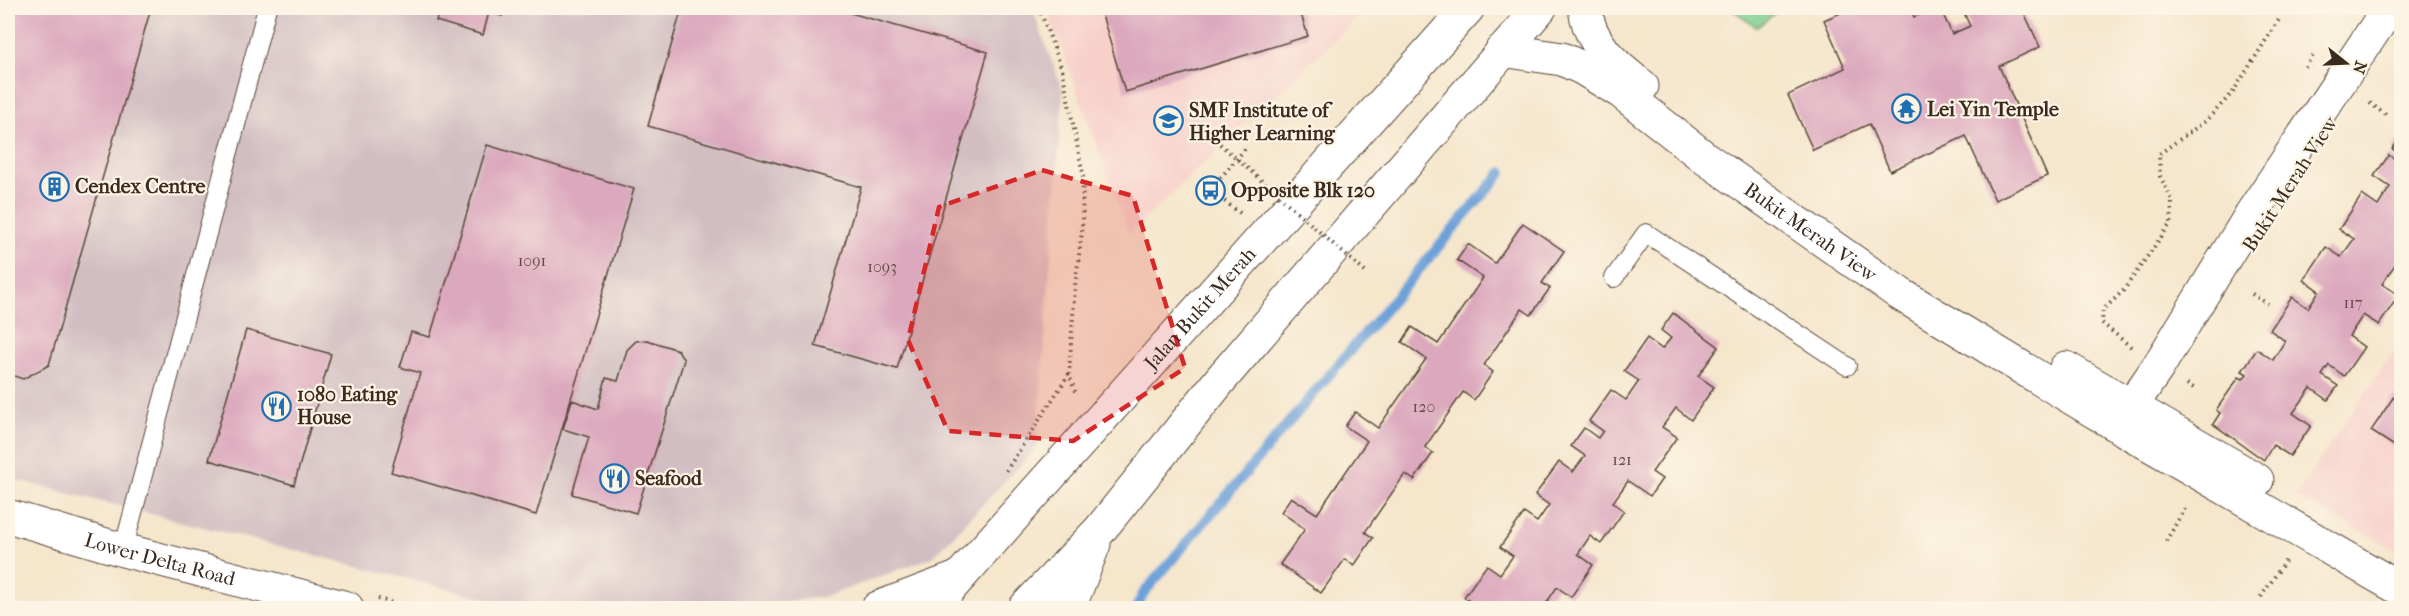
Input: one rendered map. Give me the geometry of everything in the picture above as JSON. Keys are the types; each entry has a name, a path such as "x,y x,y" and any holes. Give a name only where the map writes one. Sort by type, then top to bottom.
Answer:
{"street":[{"name":"Jalan Bukit Merah","path":"932,609 1468,8"},
{"path":"1025,609 1099,531 1221,379 1540,8"},
{"name":"Bukit Merah View","path":"1585,8 1598,45 1619,69 1906,286"},
{"name":"Bukit Merah View","path":"2361,81 2389,8"},
{"name":"Bukit Merah View","path":"2131,420 2402,17"},
{"name":"Bukit Merah View","path":"1502,50 1562,59 1599,78 1621,92 1714,164 1906,286 2131,420 2402,590"},
{"name":"Bukit Merah View","path":"2131,420 2402,565"},
{"name":"Lower Delta Road","path":"8,516 123,550 347,609"},
{"path":"1070,609 1099,531"},
{"path":"878,609 959,577"}],"lane":[{"path":"123,550 267,8"},
{"path":"1614,278 1646,234 1847,366"}],"path":[{"path":"1039,8 1062,69 1083,174 1082,231 1075,287 1069,374 1090,432"},
{"path":"2136,351 2102,323 2103,310 2123,291 2171,223 2172,200 2160,177 2159,154 2206,120 2233,92 2280,18"},
{"path":"2305,68 2313,56"},
{"path":"2361,81 2386,115"},
{"path":"1211,136 1365,272"},
{"path":"1245,149 1210,190 1266,235"},
{"path":"2252,294 2268,304"},
{"path":"2166,541 2188,504"},
{"path":"2261,597 2291,552"}],"highlighted area":[{"path":"1042,170 1133,196 1185,368 1073,441 948,431 908,340 939,207"}],"shaded area":[{"path":"8,8 1032,8 1063,91 1037,447 933,557 828,596 743,608 524,608 8,478"},
{"name":"SMF Institute of Higher Learning","path":"1047,8 1368,8 1129,234"},
{"path":"2401,340 2401,553 2295,496"}],"green space":[{"path":"1730,8 1782,8 1757,27"}],"building":[{"name":"Cendex Centre","path":"8,8 151,8 49,365 23,379 8,374"},
{"path":"440,8 505,8 502,16 489,12 483,35 436,21"},
{"path":"682,8 833,8 988,52 897,369 815,346 861,187 648,126"},
{"path":"1100,8 1299,8 1308,36 1125,92"},
{"name":"Lei Yin Temple","path":"1852,8 1909,8 1914,17 1934,8 1940,8 1952,34 1970,26 1964,13 1977,8 2022,8 2040,47 1999,66 2047,176 1995,200 1966,136 1890,171 1869,124 1813,150 1788,95 1845,68 1824,20"},
{"path":"2402,136 2402,155 2392,149"},
{"path":"487,145 634,189 536,515 391,472 420,373 400,367 411,332 430,337"},
{"path":"2389,155 2402,164 2402,267 2396,263 2382,284 2399,295 2379,325 2363,315 2349,336 2364,347 2344,376 2329,365 2322,375 2338,386 2328,400 2311,388 2293,413 2311,426 2290,456 2273,445 2264,460 2213,424 2220,413 2216,410 2239,377 2243,379 2247,374 2242,371 2257,349 2273,360 2285,341 2270,330 2292,297 2308,308 2319,291 2304,280 2326,247 2341,257 2354,239 2339,229 2362,195 2378,206 2390,187 2374,176"},
{"path":"1523,223 1564,251 1542,283 1550,288 1531,315 1522,309 1484,365 1493,372 1474,400 1463,392 1425,447 1433,453 1414,480 1405,474 1365,532 1373,538 1354,566 1345,559 1321,593 1280,564 1305,529 1281,512 1291,497 1317,514 1367,441 1345,426 1355,412 1378,428 1426,359 1402,342 1412,327 1438,344 1483,278 1457,260 1468,244 1495,263"},
{"path":"1673,313 1719,347 1698,376 1714,387 1691,420 1676,408 1662,427 1677,437 1652,472 1662,479 1650,496 1628,481 1613,502 1624,511 1601,544 1590,536 1578,554 1593,565 1571,597 1557,587 1545,605 1550,608 1474,608 1476,606 1464,597 1487,565 1500,574 1513,556 1500,547 1524,513 1537,522 1549,505 1535,495 1559,462 1573,472 1585,456 1571,446 1584,428 1598,438 1603,431 1589,421 1611,390 1626,400 1639,381 1624,371 1647,338 1662,349 1671,338 1661,330"},
{"path":"246,330 331,354 294,485 209,460"},
{"path":"647,340 678,350 684,360 636,513 572,494 589,437 563,429 572,400 598,409 606,378 618,381 627,350 636,341"},
{"path":"2402,384 2402,451 2371,431"}],"waterway":[{"path":"1136,608 1143,594 1502,172"}],"place":[{"name":"Lei Yin Temple","path":"1906,109"},
{"name":"SMF Institute of Higher Learning","path":"1168,121"},
{"name":"Cendex Centre","path":"54,186"},
{"name":"Opposite Blk 120","path":"1210,190"},
{"name":"1080 Eating House","path":"276,406"},
{"name":"Seafood","path":"614,478"}]}
